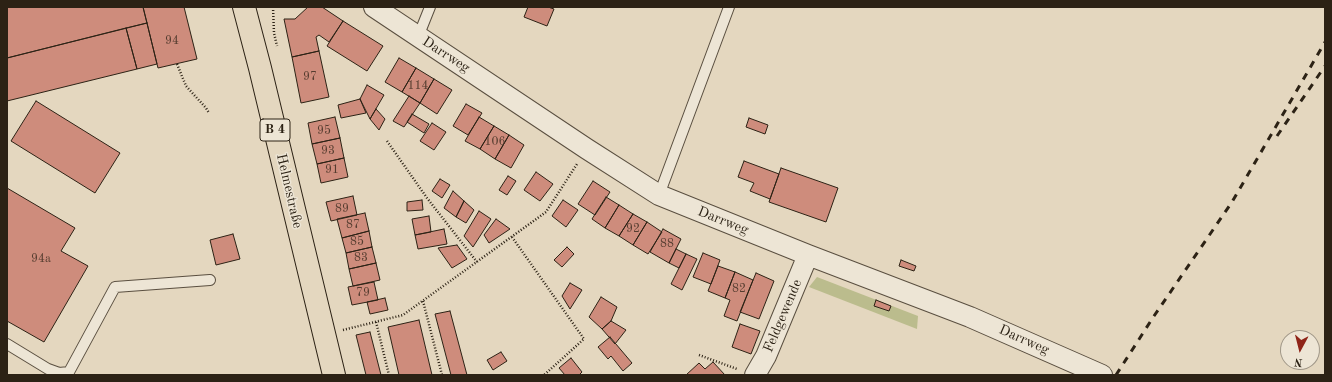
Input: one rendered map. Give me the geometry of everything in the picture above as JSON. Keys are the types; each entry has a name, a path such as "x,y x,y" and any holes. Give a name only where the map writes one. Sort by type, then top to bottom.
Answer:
{"main road":[{"name":"Helmestraße","path":"250,13 334,375"}],"street":[{"name":"Darrweg","path":"374,7 587,149 659,195 808,255 970,317 1102,375"},
{"name":"Feldgewende","path":"747,372 766,356 808,255"}],"lane":[{"path":"418,37 430,7"},
{"path":"659,195 729,7"},
{"path":"7,344 48,369 60,373 69,372 115,287 210,280"}],"path":[{"path":"177,64 186,86 209,113"},
{"path":"387,142 427,198 477,262"},
{"path":"324,335 403,315 423,301 546,212 587,149"},
{"path":"512,237 584,339 544,375"},
{"path":"423,301 442,375"},
{"path":"376,322 389,375"},
{"path":"699,355 747,372"}],"green space":[{"path":"817,277 918,316 917,329 809,287"}],"building":[{"path":"7,7 143,7 147,23 7,58"},
{"path":"143,7 184,7 197,59 158,68"},
{"path":"308,7 322,7 343,21 329,42 319,35 316,37 319,51 292,57 284,19 295,19"},
{"path":"528,7 548,7 554,9 547,26 524,17"},
{"path":"343,21 383,46 367,71 327,46"},
{"path":"147,23 157,64 137,69 126,28"},
{"path":"126,28 137,69 7,101 7,58"},
{"path":"319,51 329,97 301,103 292,57"},
{"path":"399,58 416,68 402,92 385,82"},
{"path":"416,68 434,79 420,103 402,92"},
{"path":"434,79 452,90 437,114 420,103"},
{"path":"367,85 384,95 370,119 360,99"},
{"path":"409,96 420,103 404,127 393,121"},
{"path":"360,99 366,113 341,118 338,105"},
{"path":"36,101 120,153 95,193 11,141"},
{"path":"466,104 482,113 468,135 453,126"},
{"path":"376,109 385,119 379,130 370,119"},
{"path":"412,114 429,124 424,133 407,122"},
{"path":"335,117 340,138 312,144 308,123"},
{"path":"479,117 494,126 480,149 465,141"},
{"path":"749,118 768,125 765,134 746,127"},
{"path":"432,123 446,132 434,150 420,141"},
{"path":"494,126 509,135 495,159 480,149"},
{"path":"509,135 524,145 511,168 495,159"},
{"path":"340,138 344,158 317,164 312,144"},
{"path":"344,158 348,177 321,183 317,164"},
{"path":"744,161 779,174 770,199 750,191 754,183 738,177"},
{"path":"781,168 838,188 826,222 769,202"},
{"path":"536,172 553,184 540,201 524,190"},
{"path":"508,176 516,181 507,195 499,190"},
{"path":"440,179 450,185 442,198 432,191"},
{"path":"593,181 610,192 595,215 578,204"},
{"path":"7,188 75,228 61,251 88,266 44,342 7,321"},
{"path":"453,191 464,201 456,217 444,208"},
{"path":"353,196 357,215 331,221 326,202"},
{"path":"606,197 619,205 605,228 592,219"},
{"path":"422,200 423,210 407,211 407,202"},
{"path":"563,200 578,210 566,227 552,216"},
{"path":"464,201 474,210 466,223 456,217"},
{"path":"619,205 633,214 619,236 605,228"},
{"path":"479,211 491,219 473,247 464,236"},
{"path":"365,213 369,231 342,238 337,219"},
{"path":"633,214 647,222 633,245 619,236"},
{"path":"429,216 431,232 415,235 412,219"},
{"path":"496,219 510,229 489,243 484,235"},
{"path":"647,222 662,232 648,254 633,245"},
{"path":"444,229 447,244 418,249 415,235"},
{"path":"663,229 681,239 669,263 650,252"},
{"path":"369,231 372,247 346,253 342,238"},
{"path":"233,234 240,259 216,265 210,240"},
{"path":"457,245 467,259 452,268 438,248"},
{"path":"372,247 376,263 349,269 346,253"},
{"path":"567,247 574,254 562,267 554,260"},
{"path":"676,249 686,254 679,268 669,263"},
{"path":"703,253 720,260 711,284 693,277"},
{"path":"686,254 697,259 682,290 671,284"},
{"path":"901,260 916,266 914,271 899,266"},
{"path":"376,263 380,280 353,286 349,269"},
{"path":"718,266 735,272 725,298 708,291"},
{"path":"735,272 753,280 737,321 724,316 730,300 725,298"},
{"path":"756,273 774,281 759,319 740,312"},
{"path":"374,282 378,300 352,305 348,287"},
{"path":"570,283 582,290 570,309 562,296"},
{"path":"601,297 617,307 611,321 602,329 589,317"},
{"path":"385,298 388,310 370,314 367,302"},
{"path":"876,300 891,306 889,311 874,306"},
{"path":"450,311 467,375 451,375 435,314"},
{"path":"419,320 432,375 399,375 388,327"},
{"path":"611,321 626,330 615,344 602,329"},
{"path":"740,324 760,331 751,354 732,347"},
{"path":"370,332 381,375 366,375 356,335"},
{"path":"610,337 632,363 623,371 611,356 608,359 598,347"},
{"path":"501,352 507,361 493,370 487,360"},
{"path":"571,358 582,372 579,375 565,375 559,368"},
{"path":"713,362 725,375 686,375 699,363 705,369"}],"railway":[{"path":"1116,375 1154,316 1232,202 1325,42"},
{"path":"1277,136 1325,66"}]}
